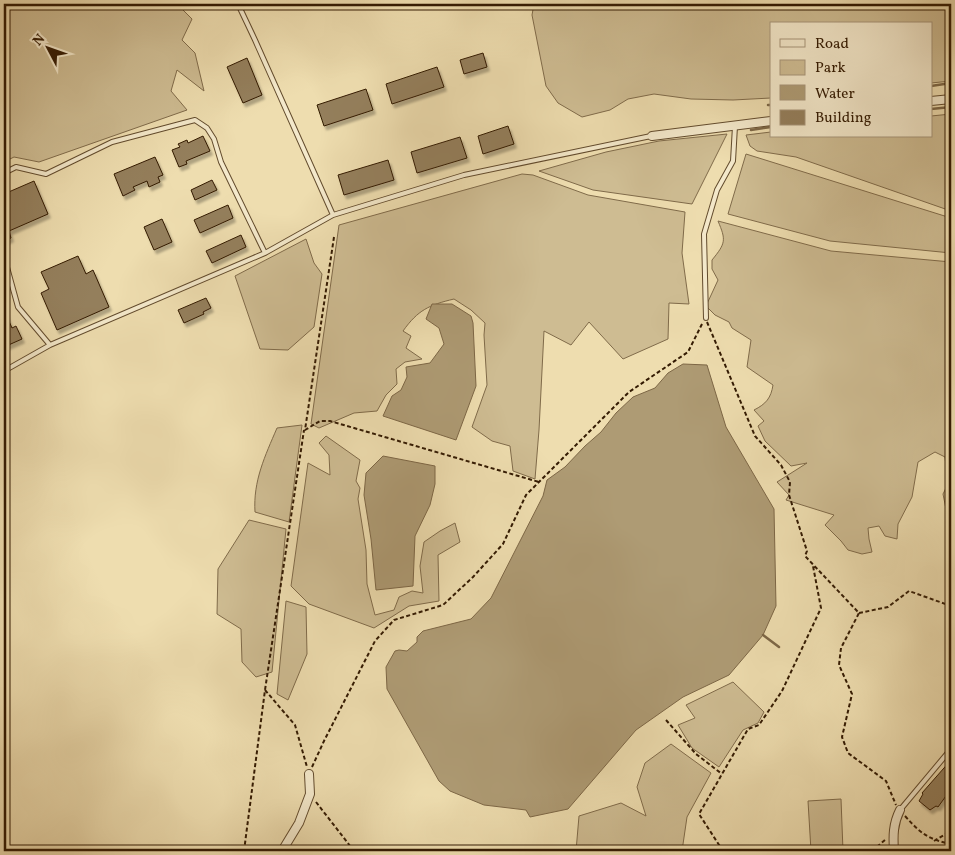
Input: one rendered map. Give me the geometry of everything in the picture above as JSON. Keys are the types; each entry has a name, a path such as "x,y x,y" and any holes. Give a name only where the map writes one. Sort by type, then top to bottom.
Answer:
{"street":[{"path":"932,101 951,99"},
{"path":"652,136 770,121"},
{"path":"282,851 298,823 310,794 309,774"},
{"path":"894,851 893,834 900,810"}],"lane":[{"path":"238,4 333,215"},
{"path":"4,173 16,166 46,174 112,142 195,120 207,128 214,139 221,162 265,253"},
{"path":"706,318 704,234 718,190 734,160 736,125"},
{"path":"4,371 50,345 265,253 333,215 464,175 652,136"},
{"path":"5,260 18,307 50,345"},
{"path":"900,810 951,749"}],"path":[{"path":"244,851 265,690 334,238"},
{"path":"309,774 375,641 394,620 443,605 473,577 503,544 526,496 629,392 688,352 706,318"},
{"path":"706,318 755,436 781,465 790,482 789,495 807,551 804,556 859,613"},
{"path":"304,430 320,421 330,421 539,482"},
{"path":"723,851 699,814 748,729 758,725 782,691 821,608 813,565"},
{"path":"859,613 888,607 909,591 951,606"},
{"path":"859,613 841,648 839,665 852,694 842,737 848,753 886,781 900,810 917,830 934,841 951,844"},
{"path":"265,690 295,725 309,774"},
{"path":"666,720 696,754 722,774"},
{"path":"310,794 354,851"},
{"path":"934,841 951,831"},
{"path":"872,851 893,834"}],"green space":[{"path":"4,4 177,4 192,19 182,40 195,53 204,91 177,70 171,91 187,110 39,162 14,157 4,162"},
{"path":"534,4 951,4 951,81 932,83 932,22 770,22 770,98 733,100 691,99 654,94 628,99 610,110 582,117 558,103 546,86 532,15"},
{"path":"951,114 951,211 796,157 757,151 750,146 746,135 770,132 770,138 932,138 932,116"},
{"path":"727,134 692,204 593,190 539,171 606,152 659,141"},
{"path":"746,154 951,218 951,253 830,241 728,214"},
{"path":"522,174 533,175 588,195 685,212 682,253 689,304 669,303 668,339 623,359 589,322 571,345 544,331 535,479 513,471 510,446 492,441 472,427 487,385 485,323 471,310 454,299 425,309 403,331 411,336 406,348 422,359 405,362 396,369 397,384 386,395 377,411 354,413 319,428 311,424 339,225"},
{"path":"718,221 831,251 951,262 951,511 946,509 943,494 948,484 945,457 935,452 918,462 912,497 898,524 897,539 885,536 879,526 868,528 872,552 862,554 848,550 825,525 834,515 786,500 789,495 777,482 807,463 791,466 765,441 758,426 764,421 754,410 767,400 773,385 747,367 751,340 732,328 729,322 715,315 706,306 718,280 712,269 712,260 723,241"},
{"path":"306,239 314,263 322,274 314,327 288,350 260,349 235,276"},
{"path":"302,425 289,522 255,512 258,479 277,428"},
{"path":"326,436 360,460 356,481 360,488 358,499 366,550 367,584 375,615 394,610 399,597 412,591 423,593 420,566 424,542 455,523 460,542 438,555 439,601 409,606 374,628 309,604 291,586 308,463 330,475 329,455 319,443"},
{"path":"249,520 286,529 272,672 256,677 242,662 241,629 217,614 218,569"},
{"path":"286,601 306,607 307,654 288,700 277,694"},
{"path":"733,682 764,712 758,723 743,730 719,767 692,748 678,725 695,718 686,705"},
{"path":"671,744 711,773 687,817 682,851 576,851 579,816 621,803 646,816 637,787 645,763"},
{"path":"841,799 843,851 811,851 808,801"}],"water":[{"path":"432,304 452,304 471,316 473,323 476,386 456,440 383,416 392,396 401,390 407,377 406,367 430,363 444,344 439,328 426,319"},
{"path":"683,364 707,365 726,427 774,509 776,606 763,635 729,675 683,697 636,730 568,809 530,817 526,810 484,805 450,791 439,781 387,689 386,667 395,651 407,651 417,642 417,637 423,631 471,619 491,598 543,496 547,480 565,467 633,397 655,388 668,373"},
{"path":"383,456 435,466 435,484 430,505 415,536 413,586 376,590 364,495 366,473"}],"building":[{"path":"483,53 487,67 464,74 460,60"},
{"path":"247,58 262,95 243,103 227,67"},
{"path":"437,67 444,87 392,104 386,84"},
{"path":"366,89 373,110 324,126 317,105"},
{"path":"508,126 514,144 483,154 478,136"},
{"path":"203,136 210,151 186,161 187,164 179,167 172,150 180,147 178,144 187,140 188,143"},
{"path":"460,137 467,158 417,173 411,152"},
{"path":"155,157 163,175 158,177 160,182 149,187 147,181 133,187 135,190 123,196 114,174"},
{"path":"388,160 394,180 344,195 338,175"},
{"path":"212,180 217,190 195,200 191,190"},
{"path":"34,181 48,214 9,231 11,238 4,241 4,194"},
{"path":"228,205 233,218 200,233 194,220"},
{"path":"162,219 172,242 154,250 144,227"},
{"path":"241,235 246,247 212,263 206,251"},
{"path":"78,256 86,274 93,270 109,307 57,330 41,293 49,289 41,272"},
{"path":"206,298 211,308 203,312 204,314 184,323 178,310"},
{"path":"4,310 12,328 16,326 22,339 4,347"},
{"path":"951,760 951,789 938,807 936,806 930,810 919,801 922,793"}],"waterway":[{"path":"932,86 951,83"},
{"path":"932,109 951,107"},
{"path":"751,130 770,127"},
{"path":"763,635 779,647"}]}
